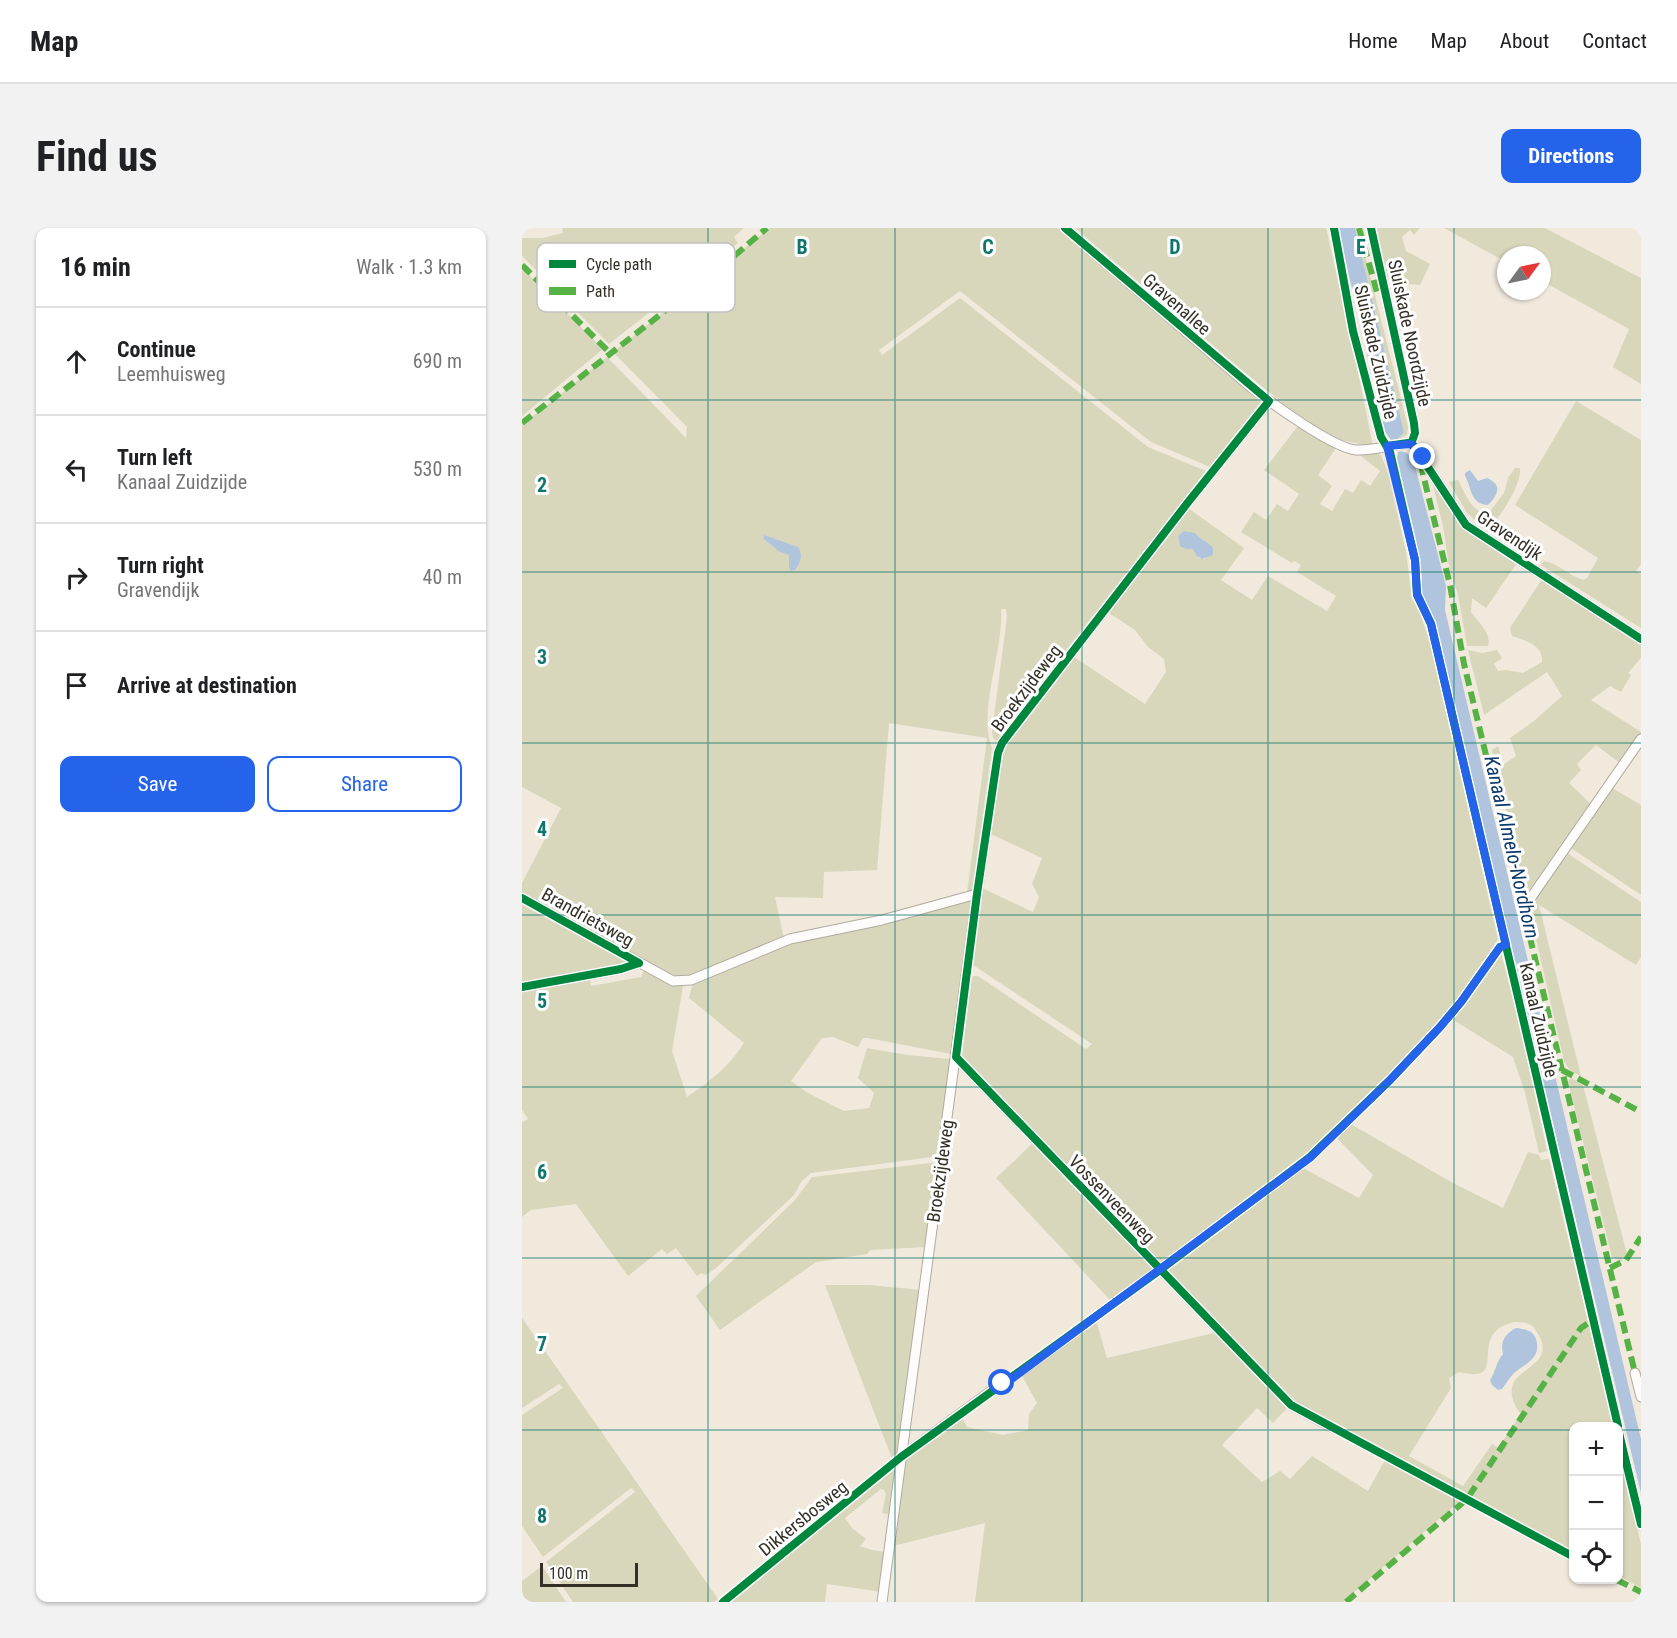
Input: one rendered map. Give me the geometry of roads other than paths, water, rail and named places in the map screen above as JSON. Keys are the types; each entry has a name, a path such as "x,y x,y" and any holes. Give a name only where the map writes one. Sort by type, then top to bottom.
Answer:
{"street":[{"name":"Gravenallee","path":"1065,228 1269,401"},
{"name":"Gravendijk","path":"1269,401 1344,447 1359,450 1408,443 1414,446 1466,525 1641,639"},
{"name":"Broekzijdeweg","path":"882,1602 998,753 1002,743 1269,401"},
{"path":"1523,909 1641,739"},
{"name":"Brandrietsweg","path":"522,898 673,981 691,980 790,939 882,921 977,894"},
{"path":"522,987 621,969 639,963"},
{"name":"Vossenveenweg","path":"956,1057 1292,1405 1331,1427"},
{"path":"1635,1373 1641,1397"},
{"path":"902,1457 1002,1383"}],"water":[{"path":"1338,228 1355,228 1404,432 1398,439 1392,441 1385,432"},
{"path":"1398,452 1407,453 1414,462 1446,586 1445,610 1641,1439 1641,1493 1433,621 1421,593 1422,579 1396,466"},
{"path":"1470,470 1478,481 1487,478 1497,487 1494,498 1488,505 1478,502 1472,495 1465,476 1465,473"},
{"path":"1184,531 1195,533 1209,544 1213,548 1213,555 1202,559 1193,549 1180,546 1178,536"},
{"path":"764,535 798,547 801,559 795,570 791,571 789,568 789,555 780,552 764,539"},
{"path":"1516,1328 1533,1334 1537,1351 1531,1360 1514,1373 1502,1389 1498,1390 1490,1380 1503,1354 1504,1338"}],"water label":[{"name":"Kanaal Almelo-Nordhorn","path":"1512,847"}]}
